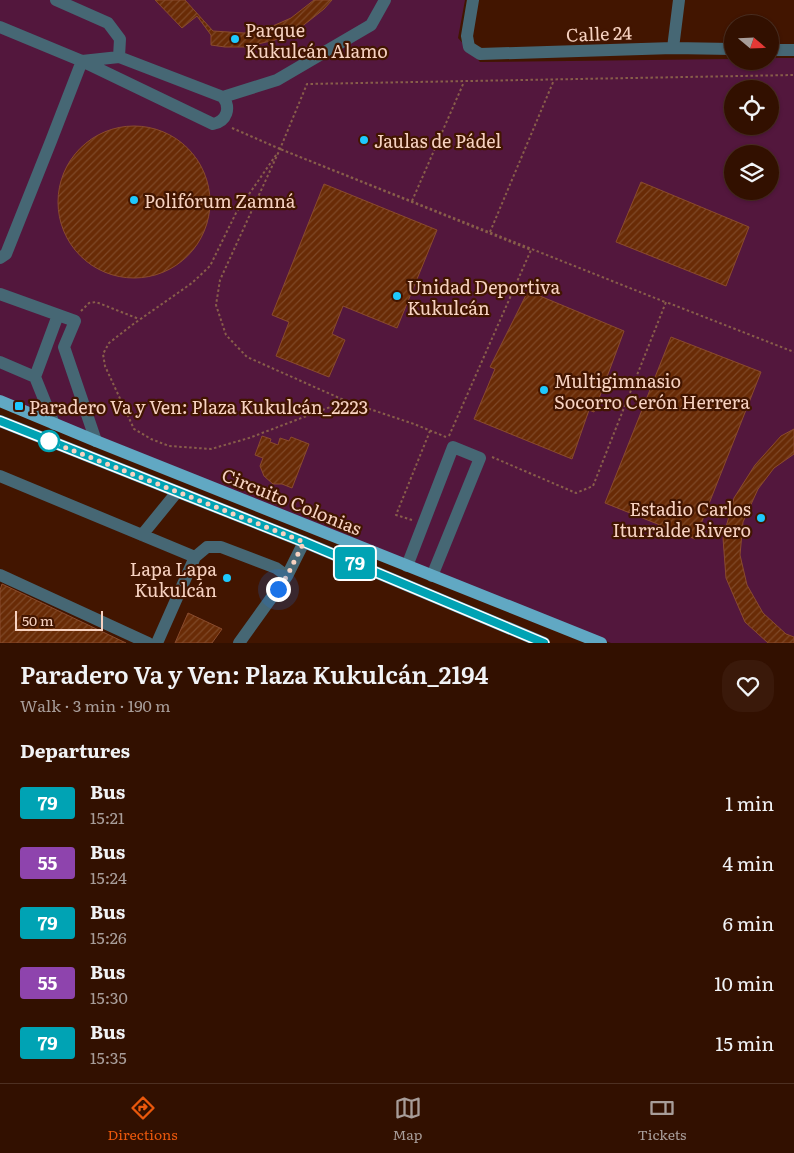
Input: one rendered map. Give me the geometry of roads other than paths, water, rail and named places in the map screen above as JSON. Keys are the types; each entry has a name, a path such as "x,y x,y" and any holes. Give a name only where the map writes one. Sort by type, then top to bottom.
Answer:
{"main road":[{"name":"Circuito Colonias","path":"0,401 600,643"},
{"name":"Circuito Colonias","path":"0,421 304,542 544,643"},
{"path":"362,566 368,551"}],"street":[{"path":"223,96 278,80 371,26 385,0"},
{"name":"Calle 24","path":"473,0 466,36 469,46 480,54 673,48 724,49"},
{"path":"673,48 679,0"},
{"path":"59,1 108,23 120,39 119,57"},
{"path":"0,27 82,61 213,124 220,122 224,118 227,102 223,96 119,57 82,61"},
{"path":"779,50 794,50"},
{"path":"0,258 6,254 82,61"},
{"path":"0,294 75,321 64,347 96,441"},
{"path":"54,424 35,377 58,315"},
{"path":"0,362 35,377"},
{"path":"407,566 453,447 480,458 432,576"},
{"path":"0,476 195,557"},
{"path":"142,535 177,492"},
{"path":"239,643 287,576 304,542"},
{"path":"157,643 195,557 207,547 221,547 276,568 287,576"},
{"path":"0,575 148,643"}],"place":[{"name":"Parque Kukulcán Alamo","path":"235,39"},
{"name":"Jaulas de Pádel","path":"364,140"},
{"name":"Polifórum Zamná","path":"134,200"},
{"name":"Unidad Deportiva Kukulcán","path":"397,296"},
{"name":"Multigimnasio Socorro Cerón Herrera","path":"544,390"},
{"name":"Paradero Va y Ven: Plaza Kukulcán_2223","path":"19,406"},
{"name":"Estadio Carlos Iturralde Rivero","path":"761,518"},
{"name":"Lapa Lapa Kukulcán","path":"227,578"}]}
